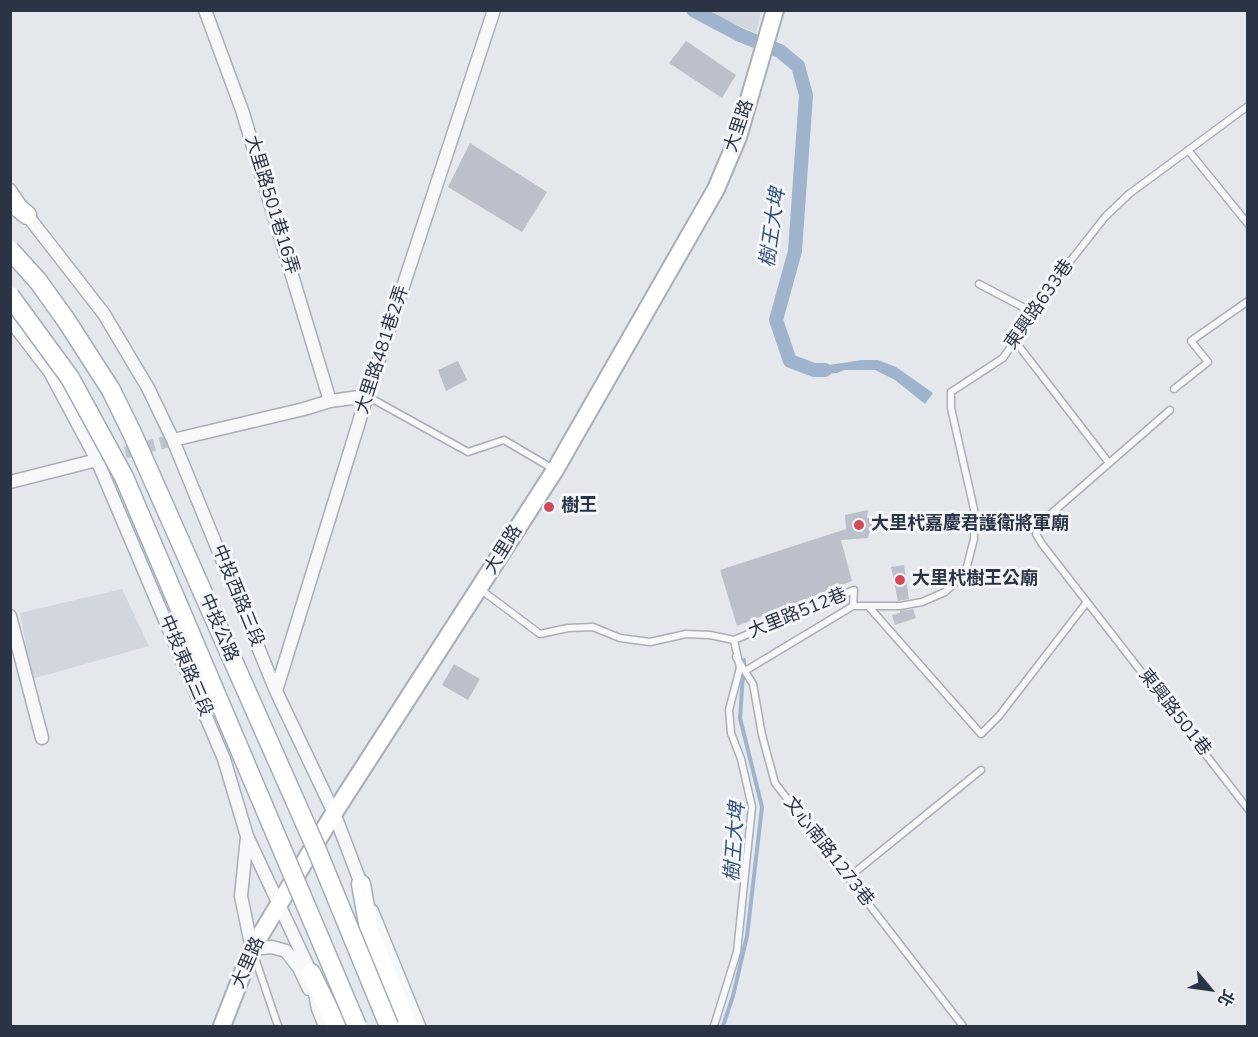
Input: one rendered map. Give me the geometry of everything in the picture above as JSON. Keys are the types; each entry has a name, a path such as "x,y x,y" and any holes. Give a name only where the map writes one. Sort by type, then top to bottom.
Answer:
{"main road":[{"path":"10,201 27,215"},
{"name":"中投公路","path":"10,250 38,281 66,320 111,390 133,435 316,848 389,1026"},
{"name":"中投公路","path":"10,296 69,378 124,477 357,1026"},
{"path":"361,884 370,935 408,1026"},
{"path":"311,973 337,1026"}],"street":[{"name":"大里路501巷16弄","path":"205,10 242,110 330,401"},
{"name":"大里路481巷2弄","path":"276,691 367,396 494,10"},
{"name":"大里路","path":"222,1026 252,949 334,813 555,470 716,189 738,137 775,10"},
{"name":"中投西路三段","path":"10,190 104,314 148,388 173,440 276,691 334,813 419,1026"},
{"name":"中投東路三段","path":"10,320 50,372 97,460 224,759 247,836 311,973 318,1009 325,1026"},
{"path":"173,440 330,401 367,396"},
{"path":"10,482 97,460"},
{"path":"10,616 42,738"},
{"path":"247,836 241,896 252,949 272,947 286,951 299,968 318,1009"}],"lane":[{"name":"東興路633巷","path":"852,606 900,606 922,602 945,592 965,574 974,539 974,509 951,408 951,392 1003,358 1064,269 1105,217 1129,194 1248,106"},
{"path":"1188,150 1248,224"},
{"path":"979,284 1034,313"},
{"path":"1174,389 1208,362 1191,341 1248,301"},
{"path":"1015,341 1109,463"},
{"path":"367,396 468,452 504,440 555,470"},
{"path":"1087,602 1036,534 1037,526 1170,410"},
{"name":"大里路512巷","path":"479,589 540,634 568,628 592,627 620,638 650,642 686,634 710,635 734,640 854,590 852,606 745,672"},
{"name":"大里路512巷","path":"869,607 981,734 999,716 1087,602"},
{"name":"東興路501巷","path":"1087,602 1248,809"},
{"path":"714,1026 737,952 752,807 741,759 730,733 729,710 740,668 734,640"},
{"name":"文心南路1273巷","path":"737,657 753,684 762,735 775,783 963,1026"},
{"path":"849,877 981,770"},
{"path":"252,949 278,1026"}],"shaded area":[{"path":"711,11 761,11 756,33 718,17"},
{"path":"122,589 149,646 32,679 20,613"}],"water":[{"path":"862,360 878,360 896,367 933,393 925,404 895,380 875,370 845,370 814,375 809,368"}],"building":[{"path":"686,41 736,75 722,98 669,63"},
{"path":"470,143 547,192 522,232 448,187"},
{"path":"458,361 467,380 446,391 438,370"},
{"path":"868,510 867,518 872,518 872,531 868,538 841,540 852,581 737,626 720,570 846,529 845,515"},
{"name":"大里杙樹王公廟","path":"904,565 909,599 898,601 891,567"},
{"path":"913,609 916,618 895,625 892,615"},
{"path":"454,664 480,679 468,700 442,685"}],"waterway":[{"name":"樹王大埤","path":"693,10 740,35 780,51 798,66 806,95 795,251 776,320 790,361 814,370 825,370"},
{"name":"樹王大埤","path":"723,1026 733,996 747,936 762,807 740,718 744,660"}],"tunnel":[{"path":"108,457 173,440"}],"place":[{"name":"樹王","path":"549,507"},
{"name":"大里杙嘉慶君護衛將軍廟","path":"859,525"},
{"name":"大里杙樹王公廟","path":"900,580"}]}
